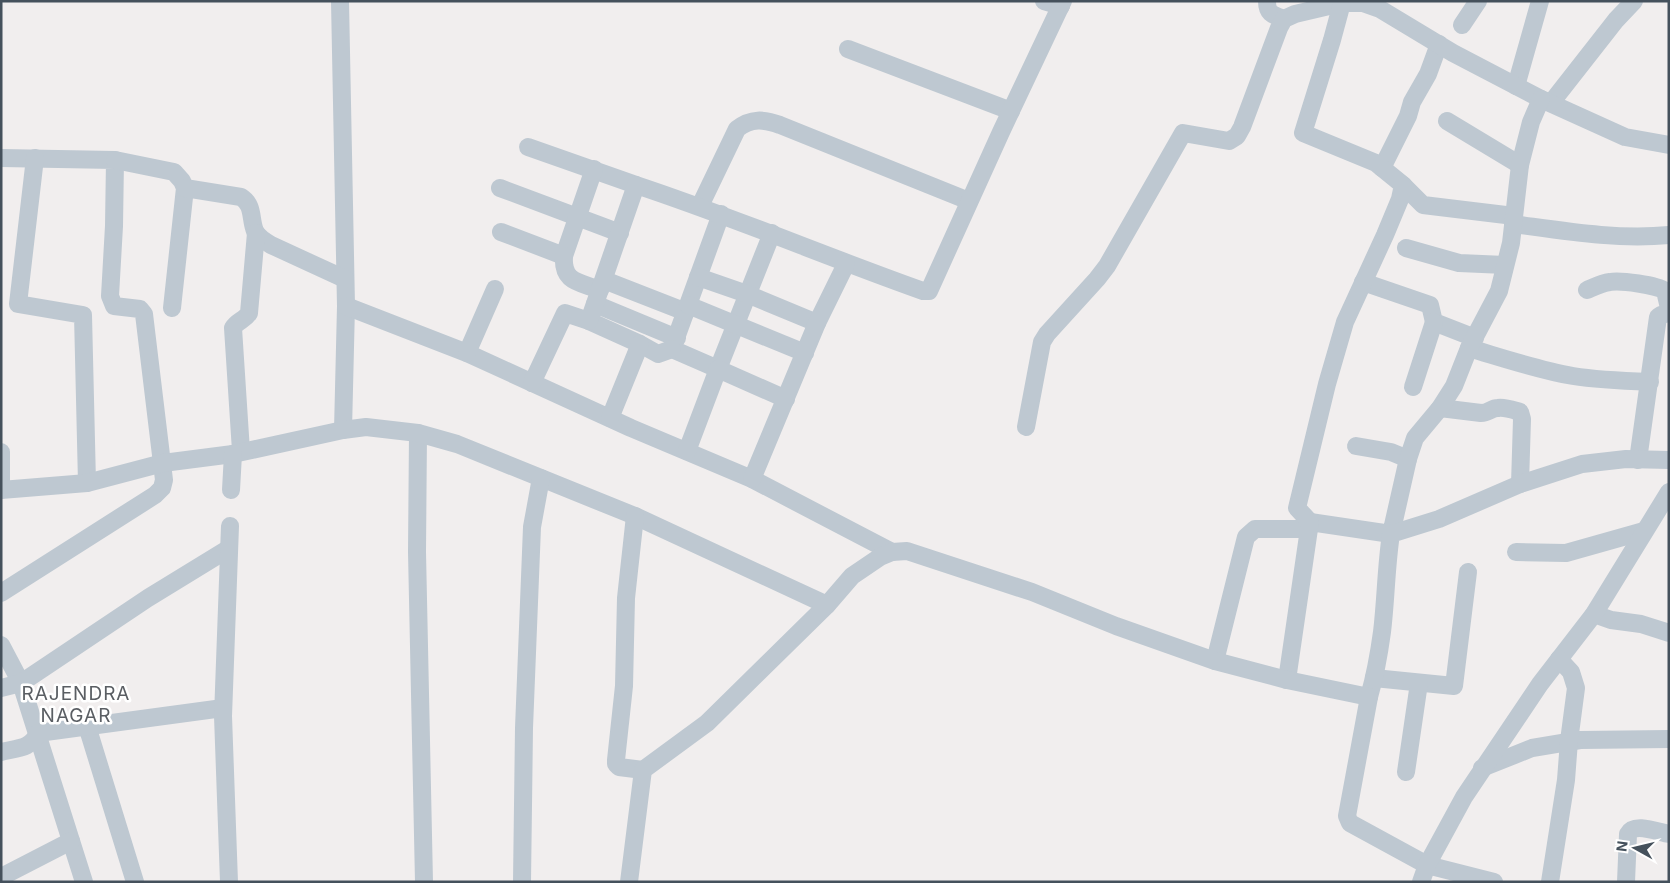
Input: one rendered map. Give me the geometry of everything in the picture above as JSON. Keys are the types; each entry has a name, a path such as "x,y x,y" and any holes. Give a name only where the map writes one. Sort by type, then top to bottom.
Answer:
{"street":[{"path":"340,1 346,306 343,430"},
{"path":"528,146 700,206 846,264 923,292 929,291 969,201 1062,4 1044,1"},
{"path":"1267,1 1268,11 1284,19"},
{"path":"1462,25 1478,1"},
{"path":"1516,86 1540,1"},
{"path":"1494,882 1427,865 1350,823 1347,816 1382,631 1386,563 1408,459 1416,438 1440,408 1454,386 1472,343 1499,292 1511,243 1520,165 1531,122 1546,101 1634,1"},
{"path":"1342,3 1304,133 1376,163 1403,185 1423,205 1590,234 1669,235"},
{"path":"1026,427 1042,342 1046,334 1098,279 1183,133 1228,141 1236,136 1242,127 1279,28 1284,19 1295,14 1342,3 1382,5 1439,44 1546,101 1625,137 1669,145"},
{"path":"1382,168 1408,116 1412,102 1428,74 1439,44"},
{"path":"848,49 1011,111"},
{"path":"700,206 737,128 745,122 756,120 766,120 780,125 969,201"},
{"path":"1447,121 1520,165"},
{"path":"1,158 115,160 174,172 182,180 185,188 172,308"},
{"path":"35,158 18,304 83,315 87,483"},
{"path":"1,592 162,488 164,480 163,463 144,314 140,309 114,306 110,296 115,160"},
{"path":"594,169 564,256 565,273 570,278 600,292 675,343 718,369 786,398"},
{"path":"589,322 636,185"},
{"path":"1287,680 1309,525 1297,508 1327,384 1345,322 1385,235 1400,199 1403,185"},
{"path":"185,188 241,197 246,200 250,206 256,233 249,313 233,328 237,452 231,490"},
{"path":"500,188 620,233"},
{"path":"532,384 565,313 640,344 658,354 675,343 721,214"},
{"path":"501,232 564,256"},
{"path":"256,233 271,245 345,279"},
{"path":"687,451 772,234"},
{"path":"1406,248 1459,263 1505,265"},
{"path":"752,479 805,352 846,264"},
{"path":"698,277 747,294 818,323"},
{"path":"1587,290 1616,281 1658,287 1665,291 1669,308"},
{"path":"1364,282 1430,305 1434,322 1413,387"},
{"path":"467,353 495,289"},
{"path":"600,292 687,308 736,324 805,352"},
{"path":"346,306 467,353 532,384 752,479 892,552"},
{"path":"1638,460 1658,317 1661,314 1669,313"},
{"path":"1434,322 1472,343 1514,361 1571,375 1603,380 1650,382"},
{"path":"610,418 640,344"},
{"path":"1440,408 1481,413 1486,413 1494,408 1520,412 1522,419 1520,484"},
{"path":"1,452 1,490 87,483 163,463 237,452 343,430 366,427 418,433 457,444 634,516 827,605"},
{"path":"418,433 417,552 424,882"},
{"path":"1356,446 1390,452 1408,459"},
{"path":"1215,661 1246,537 1255,530 1309,525 1391,534 1439,519 1520,484 1582,464 1626,459 1669,460"},
{"path":"522,882 524,728 532,527 542,478"},
{"path":"1421,882 1427,865 1482,768 1559,659 1594,614 1669,492"},
{"path":"634,516 626,598 624,686 616,760 616,764 619,767 643,770 707,723 827,605 852,576 869,563 892,552 907,551 1032,592 1116,626 1215,661 1287,680 1369,697"},
{"path":"229,882 223,708 230,526"},
{"path":"1516,552 1566,553 1644,531"},
{"path":"1,688 21,683 148,598 228,549"},
{"path":"1374,678 1454,686 1456,683 1468,572"},
{"path":"1594,614 1611,620 1641,624 1669,633"},
{"path":"1,645 21,683 84,882"},
{"path":"1550,882 1566,780 1576,688 1571,672 1559,659"},
{"path":"1406,772 1420,683"},
{"path":"38,733 223,708"},
{"path":"87,726 135,882"},
{"path":"1,752 30,745 38,733"},
{"path":"1482,768 1532,748 1580,740 1669,739"},
{"path":"629,882 643,770"},
{"path":"1626,882 1628,834 1630,830 1639,828 1669,834"},
{"path":"1,876 71,841"}],"district":[{"name":"RAJENDRA NAGAR","path":"76,704"}]}
